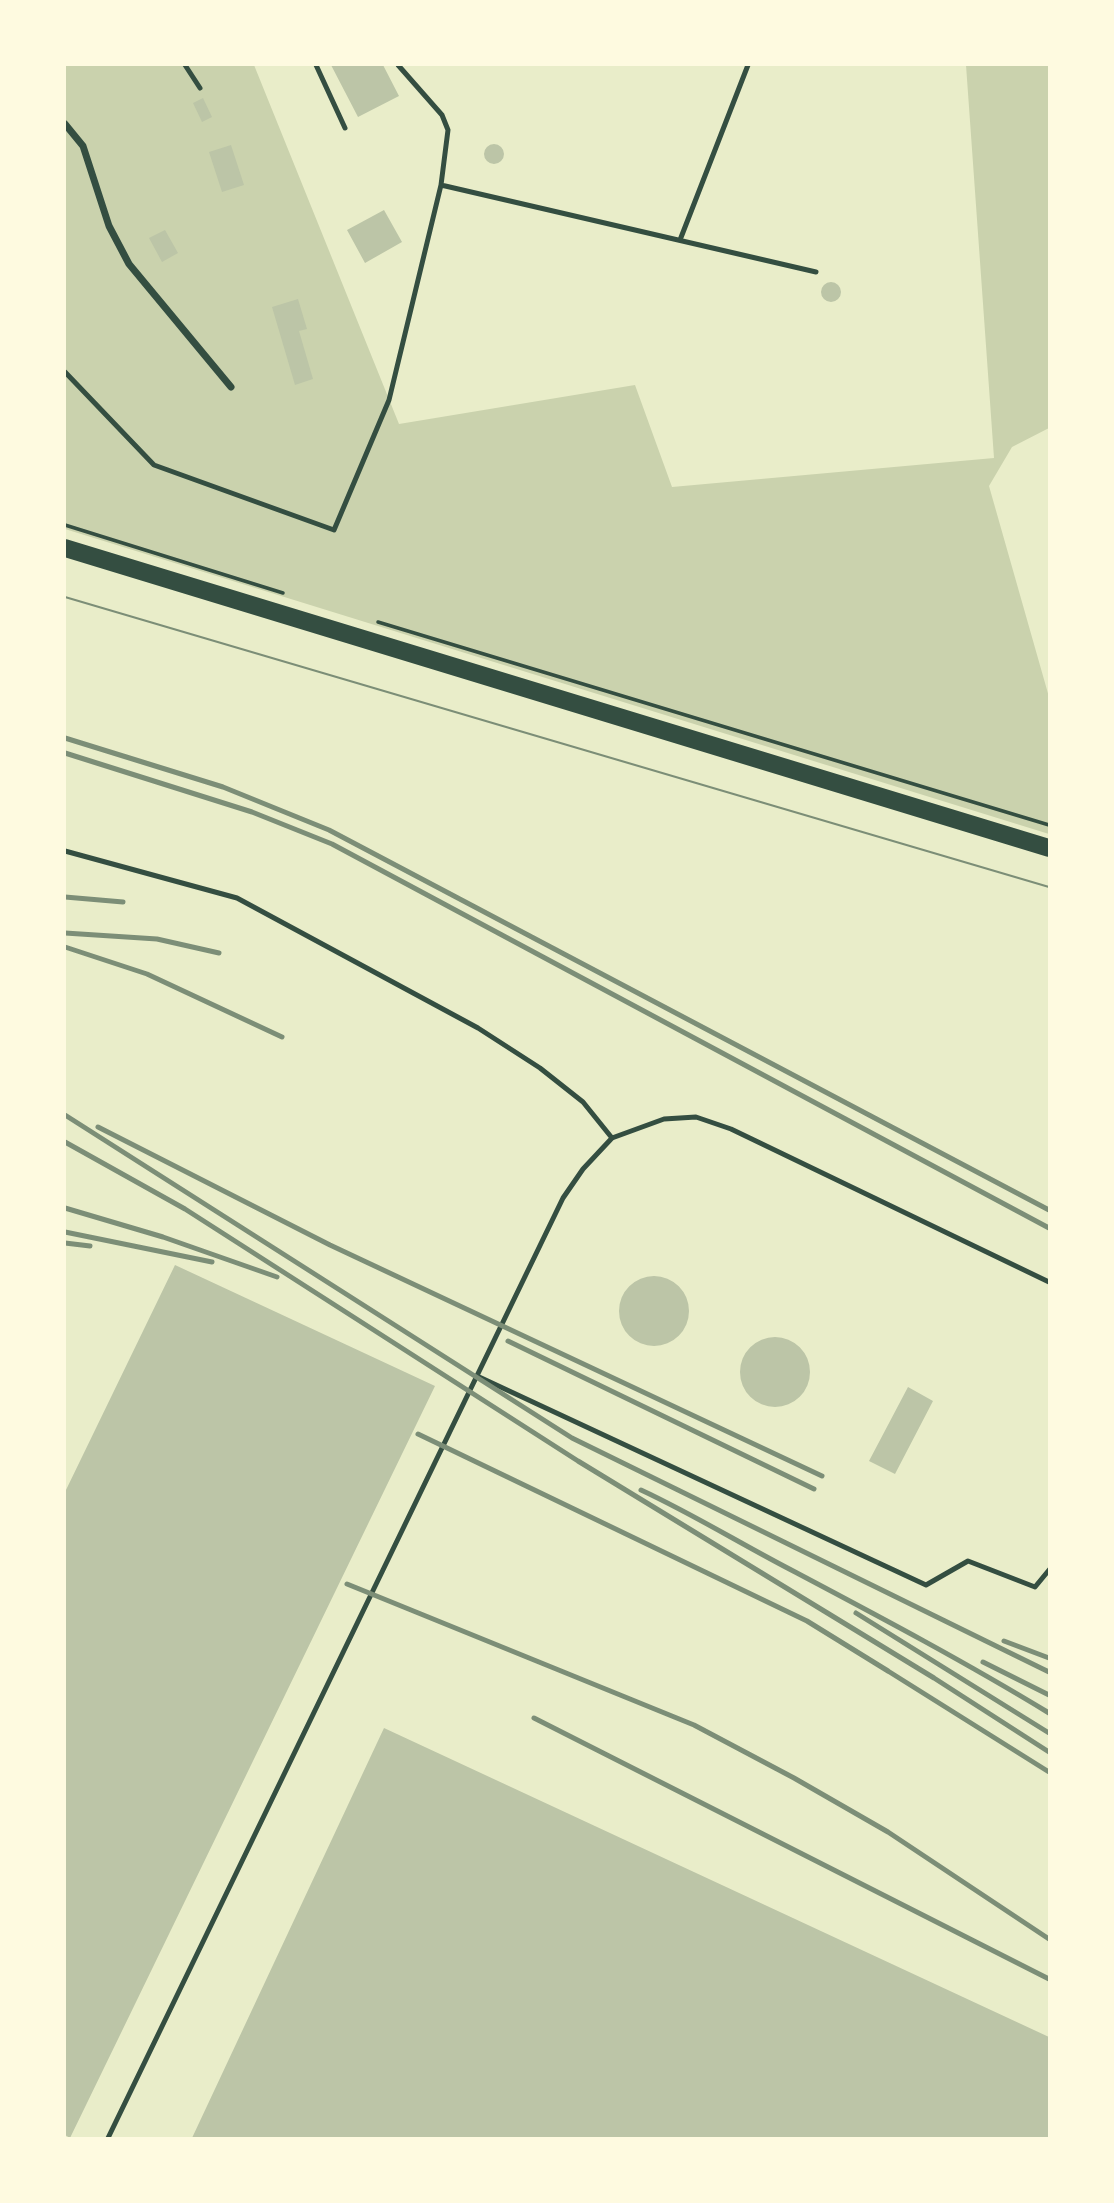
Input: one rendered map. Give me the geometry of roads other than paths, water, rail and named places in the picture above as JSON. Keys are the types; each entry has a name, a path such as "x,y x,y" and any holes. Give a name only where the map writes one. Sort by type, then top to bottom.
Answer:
{"main road":[{"path":"65,548 1049,848"}],"street":[{"path":"65,124 83,145 109,226 129,264 231,387"}],"lane":[{"path":"185,65 200,89"},
{"path":"316,65 345,128"},
{"path":"65,372 154,465 334,530 389,400 441,185 448,130 442,115 398,65"},
{"path":"680,240 748,65"},
{"path":"441,185 816,272"},
{"path":"65,851 237,898 478,1028 540,1068 583,1102 612,1138"},
{"path":"108,2138 563,1198 583,1168 612,1138 664,1119 696,1116 731,1129 1049,1282"},
{"path":"477,1376 926,1585 968,1561 1035,1587 1049,1570"}],"tram line":[{"path":"65,597 1049,887"}],"railway":[{"path":"65,738 223,787 329,830 1049,1210"},
{"path":"65,753 252,812 332,844 1049,1228"},
{"path":"65,897 123,902"},
{"path":"65,933 157,939 219,953"},
{"path":"65,947 147,974 282,1037"},
{"path":"65,1115 572,1438 1049,1672"},
{"path":"98,1127 330,1245 822,1476"},
{"path":"65,1142 185,1209 578,1461 934,1678 1049,1752"},
{"path":"65,1208 163,1237 277,1277"},
{"path":"65,1232 212,1262"},
{"path":"65,1243 90,1246"},
{"path":"508,1341 814,1489"},
{"path":"418,1434 807,1621 888,1671"},
{"path":"641,1490 924,1641 1049,1713"},
{"path":"347,1584 694,1725 888,1832 1049,1939"},
{"path":"856,1613 1049,1733"},
{"path":"1004,1641 1049,1658"},
{"path":"983,1662 1049,1695"},
{"path":"880,1666 1049,1772"},
{"path":"534,1718 1049,1979"}]}
